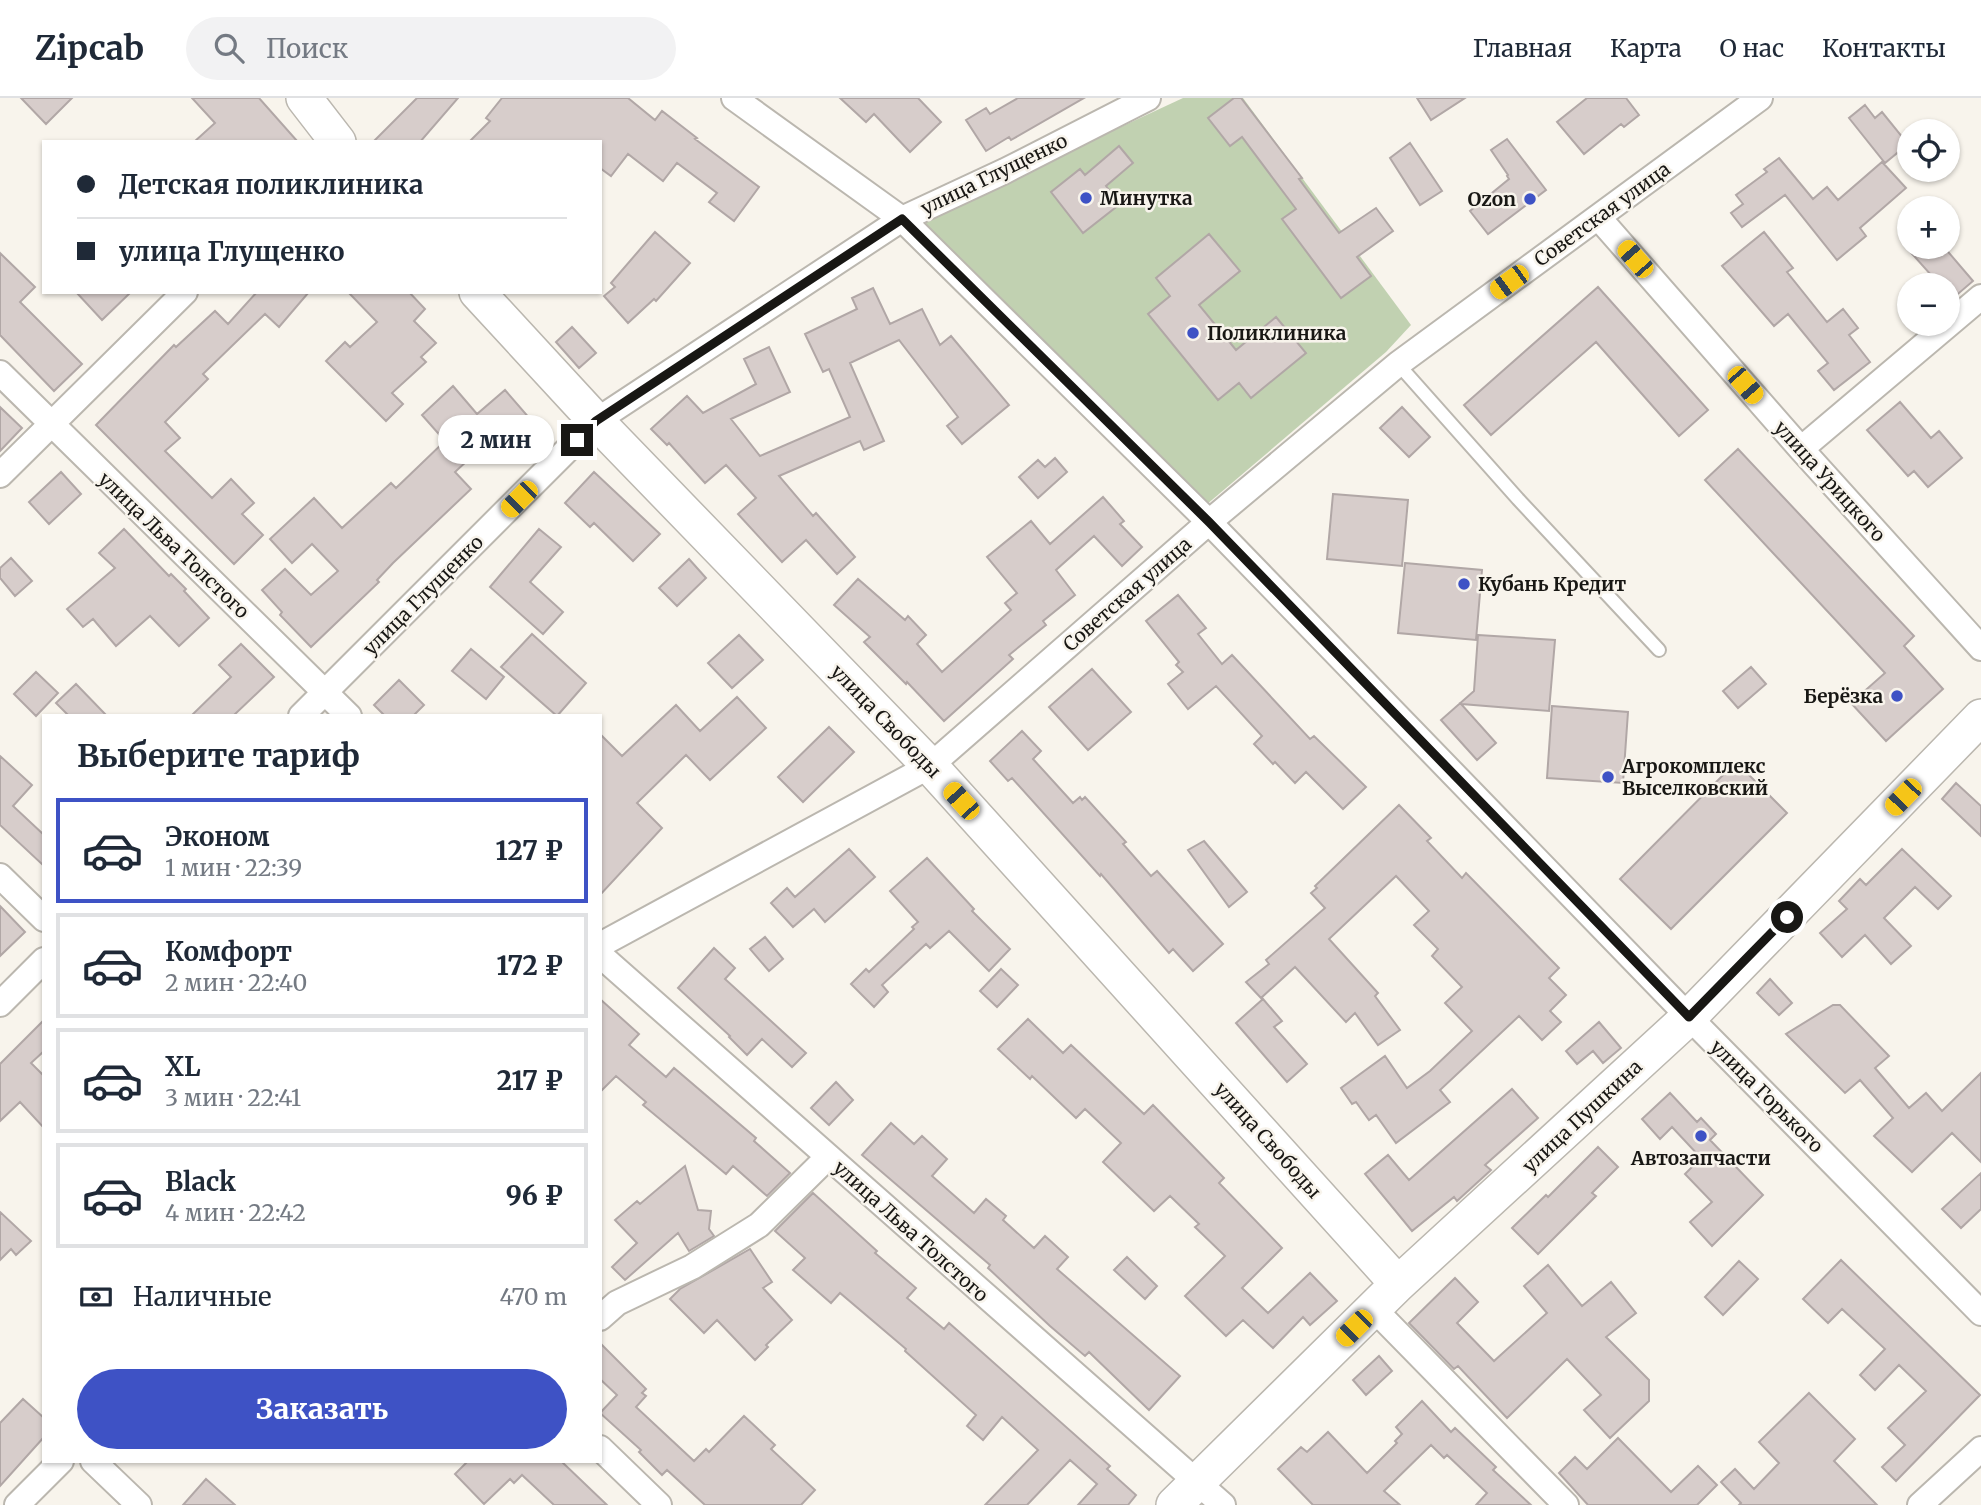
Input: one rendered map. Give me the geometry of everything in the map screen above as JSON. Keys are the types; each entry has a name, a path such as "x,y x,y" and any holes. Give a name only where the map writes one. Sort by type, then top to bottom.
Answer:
{"street":[{"path":"304,98 336,140"},
{"name":"улица Горького","path":"734,98 902,219 1209,522 1689,1017 1981,1313"},
{"name":"улица Глущенко","path":"304,714 596,421 902,219 1148,98"},
{"name":"Советская улица","path":"602,944 930,766 1209,522 1398,364 1760,98"},
{"name":"улица Урицкого","path":"1598,217 1801,449 1981,648"},
{"path":"0,475 183,294"},
{"name":"улица Свободы","path":"479,294 596,421 930,766 1398,1284"},
{"path":"1801,449 1981,297"},
{"name":"улица Льва Толстого","path":"0,373 347,714"},
{"name":"улица Пушкина","path":"1198,1498 1398,1284 1689,1017 1981,717"},
{"path":"0,876 42,917"},
{"name":"улица Льва Толстого","path":"602,957 828,1157 1198,1498"},
{"path":"0,1004 42,962"},
{"path":"602,1316 617,1303 692,1267 759,1225 828,1157"},
{"path":"1374,1309 1566,1505"},
{"path":"1920,1505 1981,1449"},
{"path":"602,1450 659,1505"},
{"path":"17,1505 59,1463"},
{"path":"95,1463 139,1505"}],"lane":[{"path":"1398,364 1518,499 1659,650"}],"green space":[{"path":"1183,98 1243,98 1411,325 1386,352 1206,505 917,222"}],"building":[{"path":"21,98 72,98 46,124"},
{"path":"192,98 259,98 296,140 196,140 215,123"},
{"path":"417,98 458,98 422,140 375,140"},
{"path":"502,98 628,98 655,120 662,111 759,187 734,221 709,202 717,193 677,163 663,181 628,154 611,176 602,169 602,140 471,140 490,121 486,118"},
{"path":"840,98 918,98 941,122 910,152 874,114 866,122"},
{"path":"1018,98 1084,98 1011,140 1009,137 986,151 966,120 986,108 990,114"},
{"path":"1234,98 1241,98 1302,178 1299,179 1339,233 1376,208 1393,231 1357,257 1371,276 1341,298 1282,219 1296,209 1242,137 1230,146 1208,118"},
{"path":"1417,98 1465,98 1431,120"},
{"path":"1587,98 1626,98 1639,115 1624,127 1621,124 1584,154 1557,122"},
{"path":"1865,105 1875,118 1882,112 1897,130 1897,153 1885,163 1849,118"},
{"path":"1507,139 1546,190 1488,234 1470,211 1509,179 1491,150"},
{"path":"1410,143 1442,191 1420,205 1390,158"},
{"name":"Минутка","path":"1119,146 1133,163 1106,186 1120,204 1083,233 1051,192 1080,169 1085,175"},
{"path":"1779,158 1813,199 1827,187 1838,200 1882,162 1897,178 1897,182 1906,188 1860,228 1866,236 1837,260 1785,195 1742,227 1731,213 1743,204 1736,195 1767,172 1764,169"},
{"path":"655,232 690,263 656,301 654,299 628,323 604,296 615,287 611,283"},
{"path":"1764,232 1793,268 1787,272 1827,322 1843,309 1858,328 1849,335 1870,362 1834,390 1818,371 1828,363 1788,314 1774,326 1722,266"},
{"name":"Поликлиника","path":"1209,234 1240,271 1199,305 1236,350 1276,317 1306,353 1251,398 1239,383 1218,400 1148,314 1170,296 1156,278"},
{"path":"0,253 35,287 20,302 82,364 54,391 0,335"},
{"path":"1917,259 1954,259 1973,281 1960,292 1960,273 1929,273"},
{"path":"1598,287 1708,410 1679,436 1596,342 1491,435 1464,405"},
{"path":"873,288 890,324 922,309 940,345 951,336 1009,405 962,444 947,426 958,417 899,340 850,363 884,441 864,450 860,441 779,476 813,516 816,513 855,557 837,574 806,540 782,562 738,514 756,498 726,465 705,483 669,443 667,445 651,429 687,396 703,413 756,384 744,359 769,347 790,392 731,419 760,456 850,417 829,369 823,372 805,334 857,309 852,298"},
{"path":"78,294 129,294 102,320"},
{"path":"255,294 307,294 279,327 265,314 203,374 208,379 165,422 180,438 165,451 212,498 231,479 254,503 242,514 263,535 234,564 96,425 174,345 176,347 215,311 228,324"},
{"path":"350,294 411,294 425,309 414,321 436,343 421,357 426,362 392,393 403,404 386,421 326,361 345,342 350,347 377,322"},
{"path":"572,327 596,353 579,368 556,342"},
{"path":"453,386 477,414 505,390 537,427 510,451 496,434 455,472 471,489 393,563 377,580 379,582 311,647 280,615 282,612 262,590 285,569 311,595 338,571 312,544 292,563 270,539 314,498 342,528 391,483 396,488 445,441 422,415"},
{"path":"1900,402 1931,438 1939,431 1962,458 1928,487 1914,471 1908,476 1867,430"},
{"path":"0,407 22,428 0,451"},
{"path":"1402,407 1430,437 1409,457 1380,428"},
{"path":"1738,449 1914,636 1904,646 1943,689 1886,741 1851,703 1885,673 1705,480"},
{"path":"1055,458 1067,472 1038,498 1019,477 1038,460 1045,467"},
{"path":"61,472 81,494 49,524 29,502"},
{"path":"594,472 660,534 633,561 594,523 590,527 565,503"},
{"path":"1333,494 1408,500 1402,566 1327,559"},
{"path":"1103,497 1124,521 1120,524 1142,547 1122,566 1094,536 1056,570 1075,595 1043,621 1046,625 1009,655 1013,659 944,721 864,642 870,637 834,605 858,579 905,620 908,616 926,635 917,644 942,672 1011,610 1005,603 1017,593 987,557 1031,521 1050,544"},
{"path":"124,529 169,576 171,574 186,589 184,591 209,618 179,646 150,616 116,646 93,619 83,627 67,609 115,568 99,553"},
{"path":"539,529 561,547 530,582 563,612 543,634 490,587"},
{"path":"11,558 32,581 15,596 0,578 0,568"},
{"path":"689,559 706,578 677,606 659,588"},
{"path":"1405,563 1482,570 1476,640 1398,633"},
{"path":"1178,595 1206,628 1198,634 1222,664 1232,655 1310,739 1314,736 1366,787 1343,809 1306,772 1295,783 1275,762 1273,764 1254,744 1262,736 1216,686 1188,709 1168,684 1183,672 1176,665 1179,662 1146,621"},
{"path":"532,634 586,683 559,714 555,714 501,667"},
{"path":"739,635 763,660 732,688 708,663"},
{"path":"1478,635 1555,640 1549,711 1461,704 1496,743 1477,760 1441,720 1474,691"},
{"path":"241,644 274,677 235,714 193,714 231,677 219,665"},
{"path":"471,649 504,677 486,699 452,671"},
{"path":"1751,667 1766,684 1738,708 1723,691"},
{"path":"1092,669 1131,712 1088,750 1049,707"},
{"path":"36,672 58,693 36,716 14,694"},
{"path":"399,680 424,705 415,714 383,714 374,705"},
{"path":"76,684 105,714 67,714 56,703"},
{"path":"737,697 766,728 710,780 686,755 637,803 662,828 602,893 602,736 622,756 676,705 700,731"},
{"path":"1552,706 1628,712 1623,783 1547,778"},
{"path":"829,727 854,752 803,802 778,777"},
{"path":"1022,731 1041,751 1033,759 1073,803 1080,797 1082,800 1085,797 1126,842 1123,844 1151,876 1157,871 1223,944 1193,971 1173,949 1169,953 1101,874 1100,876 1012,778 1008,781 990,761"},
{"path":"0,756 32,785 13,806 42,833 42,864 0,825"},
{"path":"1736,762 1787,813 1671,929 1620,879"},
{"path":"1956,783 1981,806 1981,836 1942,799"},
{"path":"1399,805 1431,838 1427,841 1462,878 1466,873 1559,968 1549,978 1566,995 1550,1011 1561,1022 1542,1040 1519,1016 1440,1090 1450,1102 1396,1143 1376,1115 1369,1120 1356,1102 1352,1104 1341,1088 1385,1056 1407,1088 1430,1071 1472,1031 1445,1003 1462,987 1432,956 1438,949 1414,925 1429,911 1396,876 1329,939 1378,993 1375,996 1400,1030 1378,1045 1355,1013 1346,1022 1295,967 1261,998 1246,982 1269,964 1266,960 1325,908 1311,893 1317,888 1315,886"},
{"path":"1204,841 1247,892 1229,907 1188,850"},
{"path":"849,849 875,877 825,922 814,909 793,927 771,903 787,888 795,897"},
{"path":"1902,849 1951,896 1938,909 1915,887 1884,918 1911,946 1891,964 1865,935 1842,957 1820,933 1847,909 1839,901 1860,879 1866,885"},
{"path":"927,858 974,909 972,911 1010,949 989,971 949,931 930,948 926,944 882,985 888,992 874,1007 851,984 866,969 869,972 914,929 912,927 918,922 890,891"},
{"path":"0,906 25,932 0,956"},
{"path":"765,937 783,959 769,971 750,949"},
{"path":"714,948 735,968 725,979 806,1053 792,1067 762,1039 747,1055 678,988"},
{"path":"1001,969 1018,985 997,1007 980,991"},
{"path":"1770,979 1792,1003 1779,1015 1757,993"},
{"path":"1263,999 1282,1021 1274,1027 1307,1064 1287,1082 1236,1023"},
{"path":"602,1001 639,1034 629,1045 666,1077 674,1068 756,1138 754,1141 790,1173 767,1196 733,1166 726,1174 643,1105 646,1102 616,1076 602,1090"},
{"path":"1833,1005 1840,1005 1889,1056 1875,1068 1909,1108 1926,1093 1942,1111 1981,1073 1981,1162 1952,1133 1912,1172 1874,1136 1893,1118 1860,1080 1845,1093 1786,1034"},
{"path":"1028,1019 1063,1053 1071,1045 1144,1114 1153,1105 1224,1178 1219,1183 1282,1248 1242,1288 1268,1313 1310,1273 1337,1301 1310,1325 1303,1317 1273,1348 1243,1320 1226,1336 1185,1296 1225,1256 1195,1227 1199,1224 1170,1196 1154,1211 1103,1162 1121,1143 1085,1109 1076,1118 1032,1076 1030,1079 998,1049"},
{"path":"42,1022 42,1053 31,1063 42,1074 42,1126 20,1102 0,1121 0,1064"},
{"path":"1599,1022 1621,1048 1603,1063 1593,1051 1577,1064 1566,1051"},
{"path":"836,1082 853,1100 829,1125 811,1108"},
{"path":"1512,1089 1538,1118 1485,1165 1491,1170 1457,1201 1454,1197 1412,1231 1365,1174 1388,1155 1409,1180"},
{"path":"1670,1093 1697,1122 1701,1118 1716,1134 1710,1140 1763,1195 1712,1246 1690,1222 1712,1202 1685,1174 1701,1158 1672,1127 1660,1139 1642,1119"},
{"path":"891,1123 914,1144 922,1136 947,1159 932,1176 974,1213 986,1199 1006,1216 1003,1220 1034,1248 1045,1236 1068,1257 1057,1269 1180,1376 1149,1410 1089,1352 1085,1356 1050,1326 988,1268 990,1265 862,1155"},
{"path":"1598,1147 1618,1167 1592,1193 1596,1196 1538,1254 1512,1228 1546,1195 1548,1197"},
{"path":"685,1166 698,1210 711,1211 709,1229 714,1236 689,1251 678,1233 625,1280 612,1267 637,1243 615,1220 637,1201 640,1204"},
{"path":"1981,1173 1981,1209 1961,1228 1942,1209"},
{"path":"813,1193 916,1288 907,1298 944,1329 949,1323 1110,1466 1107,1469 1136,1495 1128,1505 1078,1505 1097,1484 1070,1460 1027,1505 985,1505 1038,1450 1002,1417 983,1440 967,1426 976,1415 905,1351 906,1349 840,1293 831,1303 793,1270 805,1258 775,1231"},
{"path":"0,1212 31,1241 16,1255 11,1249 0,1260"},
{"path":"750,1249 772,1282 763,1288 792,1320 766,1345 768,1347 755,1360 717,1320 704,1333 670,1299 680,1289"},
{"path":"1127,1257 1157,1286 1145,1299 1114,1270"},
{"path":"1841,1260 1980,1395 1896,1481 1882,1467 1905,1445 1888,1428 1926,1391 1899,1365 1875,1390 1860,1375 1885,1349 1842,1309 1828,1323 1803,1299"},
{"path":"1739,1261 1758,1279 1723,1315 1705,1297"},
{"path":"1548,1265 1582,1306 1611,1282 1636,1313 1606,1337 1649,1380 1649,1401 1610,1438 1584,1410 1601,1395 1567,1359 1507,1418 1458,1366 1454,1369 1409,1323 1455,1278 1478,1302 1457,1323 1494,1361 1547,1313 1524,1286"},
{"path":"602,1345 646,1389 642,1393 646,1396 636,1407 694,1461 706,1449 709,1452 744,1416 775,1445 771,1449 815,1490 801,1505 705,1505 667,1470 662,1475 639,1452 641,1450 602,1415 602,1411 617,1395 602,1381"},
{"path":"1379,1356 1392,1371 1366,1395 1353,1380"},
{"path":"1809,1393 1855,1439 1834,1461 1877,1505 1739,1505 1741,1503 1721,1482 1735,1469 1754,1489 1779,1463 1759,1442"},
{"path":"23,1399 42,1416 42,1439 0,1486 0,1423"},
{"path":"1422,1401 1451,1432 1455,1428 1496,1467 1493,1470 1531,1505 1476,1505 1487,1493 1447,1455 1444,1458 1431,1445 1384,1491 1400,1505 1313,1505 1278,1469 1301,1447 1307,1452 1328,1432 1367,1473 1397,1443 1395,1441 1402,1434 1396,1427"},
{"path":"1618,1438 1671,1492 1698,1466 1717,1485 1697,1505 1588,1505 1559,1473 1575,1457 1587,1469"},
{"path":"466,1463 563,1463 607,1505 554,1505 522,1475 514,1483 510,1479 484,1504 455,1474"},
{"path":"206,1479 235,1505 183,1505"}],"place":[{"name":"Минутка","path":"1086,198"},
{"name":"Ozon","path":"1530,199"},
{"name":"Поликлиника","path":"1193,333"},
{"name":"Кубань Кредит","path":"1464,584"},
{"name":"Берёзка","path":"1897,696"},
{"name":"Агрокомплекс Выселковский","path":"1608,777"},
{"name":"Автозапчасти","path":"1701,1136"}],"route":[{"path":"577,440 596,421 902,219 1209,522 1689,1017 1787,917"}]}
